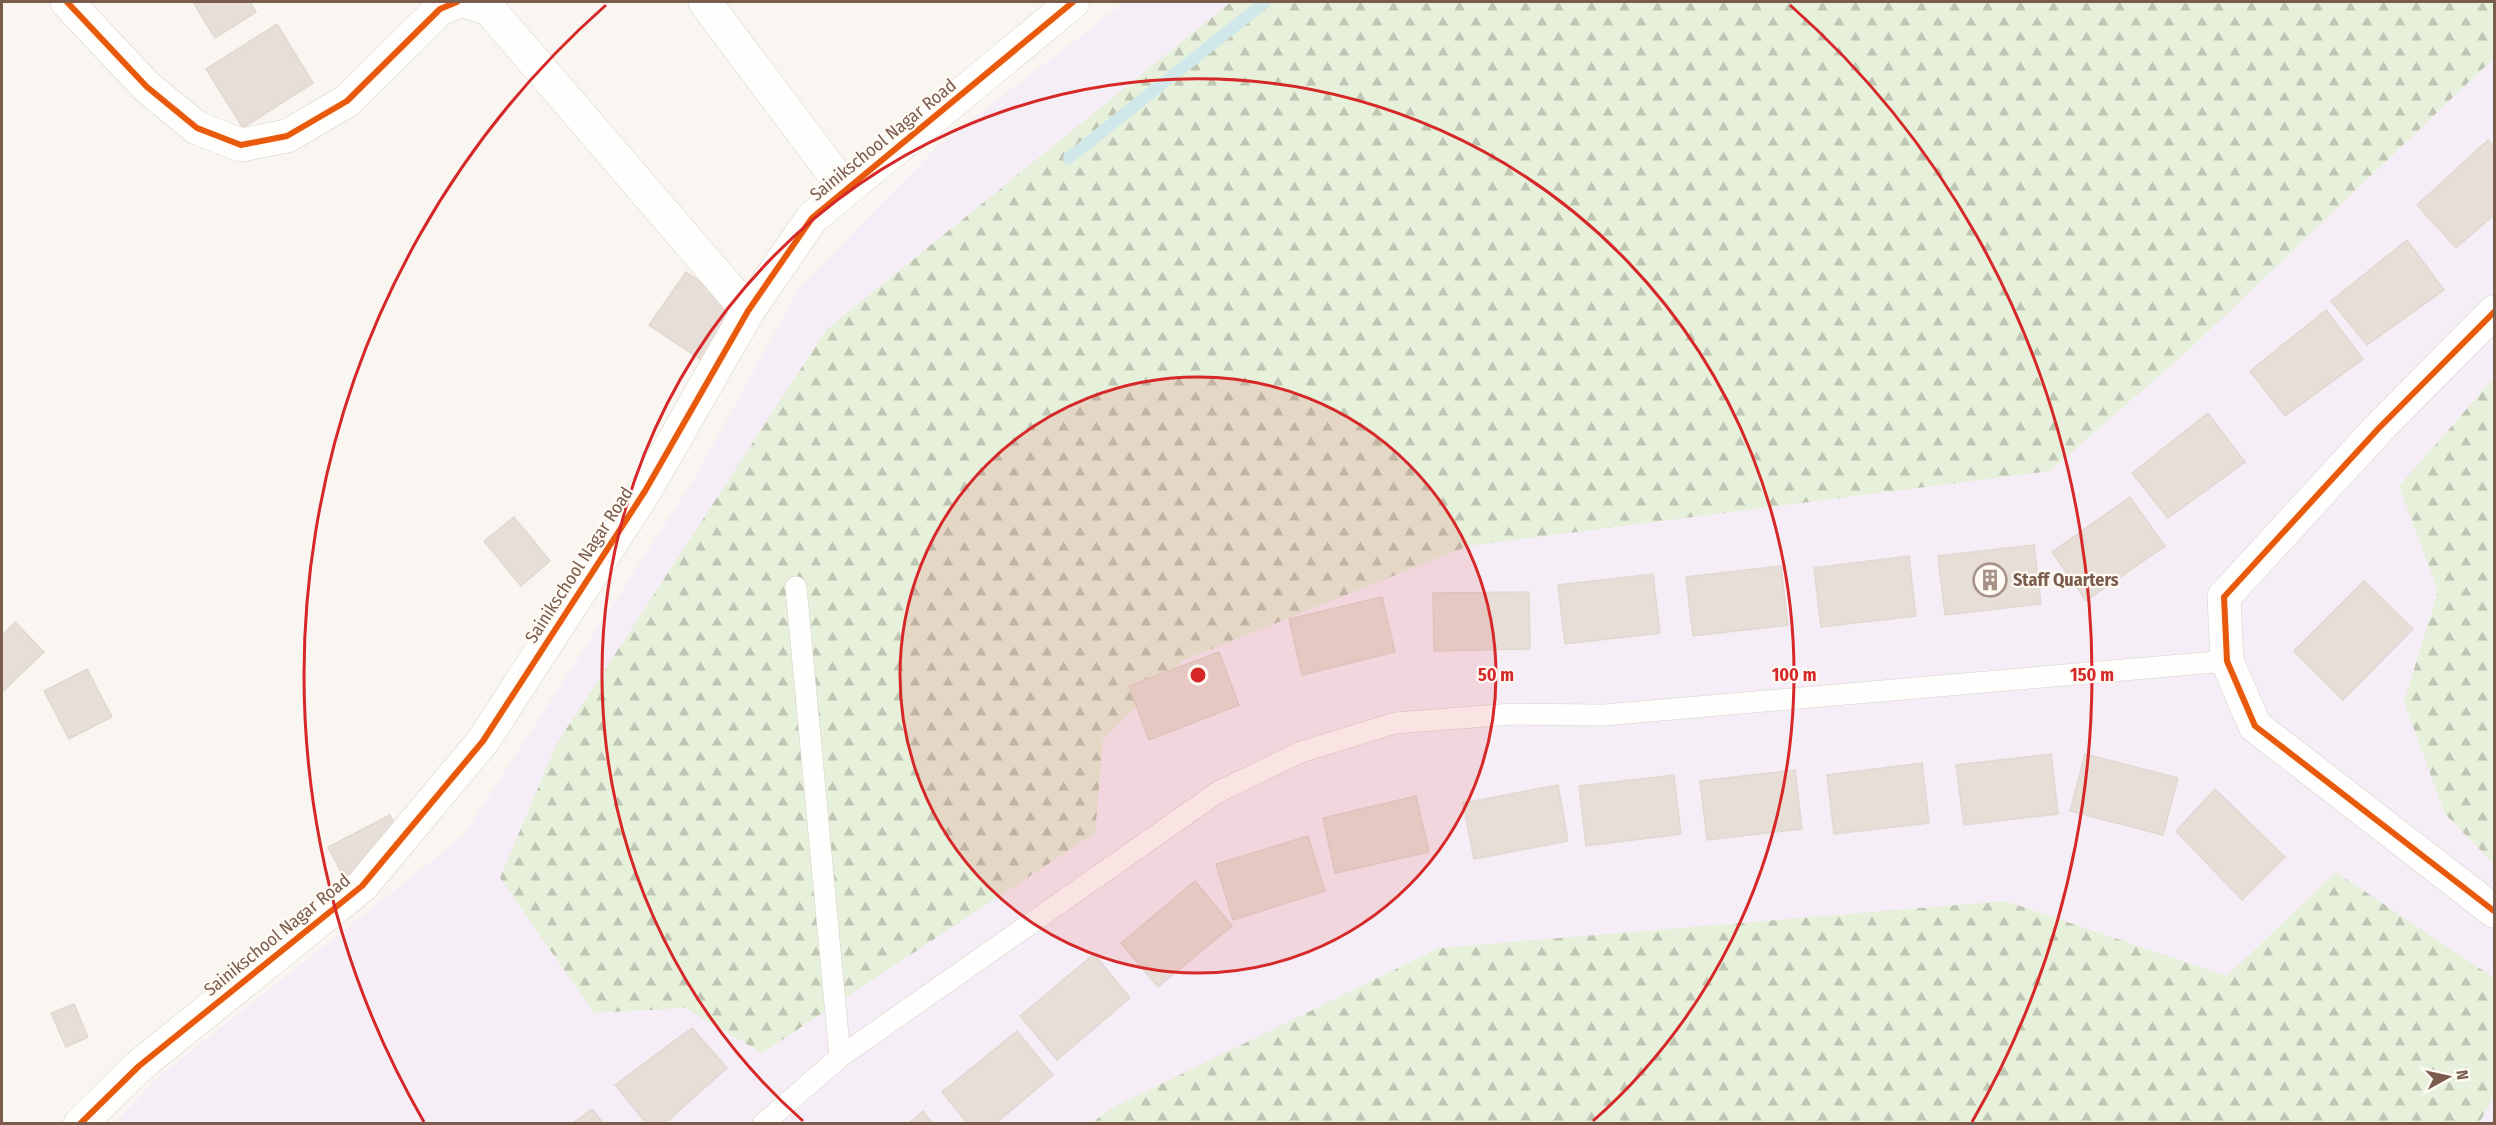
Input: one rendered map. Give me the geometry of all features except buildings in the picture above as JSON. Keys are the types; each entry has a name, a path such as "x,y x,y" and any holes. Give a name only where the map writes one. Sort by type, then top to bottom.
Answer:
{"street":[{"path":"67,2 155,94 197,128 241,145 287,136 347,101 440,9 457,2"},
{"path":"466,2 489,9 748,311"},
{"path":"705,2 846,190"},
{"name":"Sainikschool Nagar Road","path":"80,1124 140,1066 362,886 475,750 645,491 748,311 812,218 1073,2"},
{"path":"2494,312 2378,429 2224,597 2227,661 2254,726 2494,911"}],"lane":[{"path":"796,587 840,1057"},
{"path":"763,1124 840,1057 1218,792 1301,752 1395,723 1512,714 1604,715 2227,661"}],"shaded area":[{"path":"1125,2 2494,2 2494,1123 114,1124 158,1077 463,836 696,476 799,288 941,143"}],"green space":[{"path":"1231,2 2494,2 2494,58 2191,348 2050,471 1468,546 1184,660 1103,739 1095,833 762,1053 685,1008 594,1013 500,878 556,745 826,330"},
{"path":"2494,378 2494,864 2445,814 2404,702 2438,591 2399,486"},
{"path":"2336,872 2494,978 2494,1096 2479,1123 1092,1123 1112,1108 1439,948 2005,901 2227,976"}],"waterway":[{"path":"1069,158 1265,2"}],"cycle path":[{"path":"67,2 147,87 197,128 241,145 287,136 347,101 440,9 457,2"},
{"path":"80,1124 139,1066 362,886 483,741 645,491 748,311 812,218 1073,2"},
{"path":"2494,312 2378,429 2224,597 2227,661 2255,726 2494,911"}],"place":[{"name":"Staff Quarters","path":"1990,580"}]}
